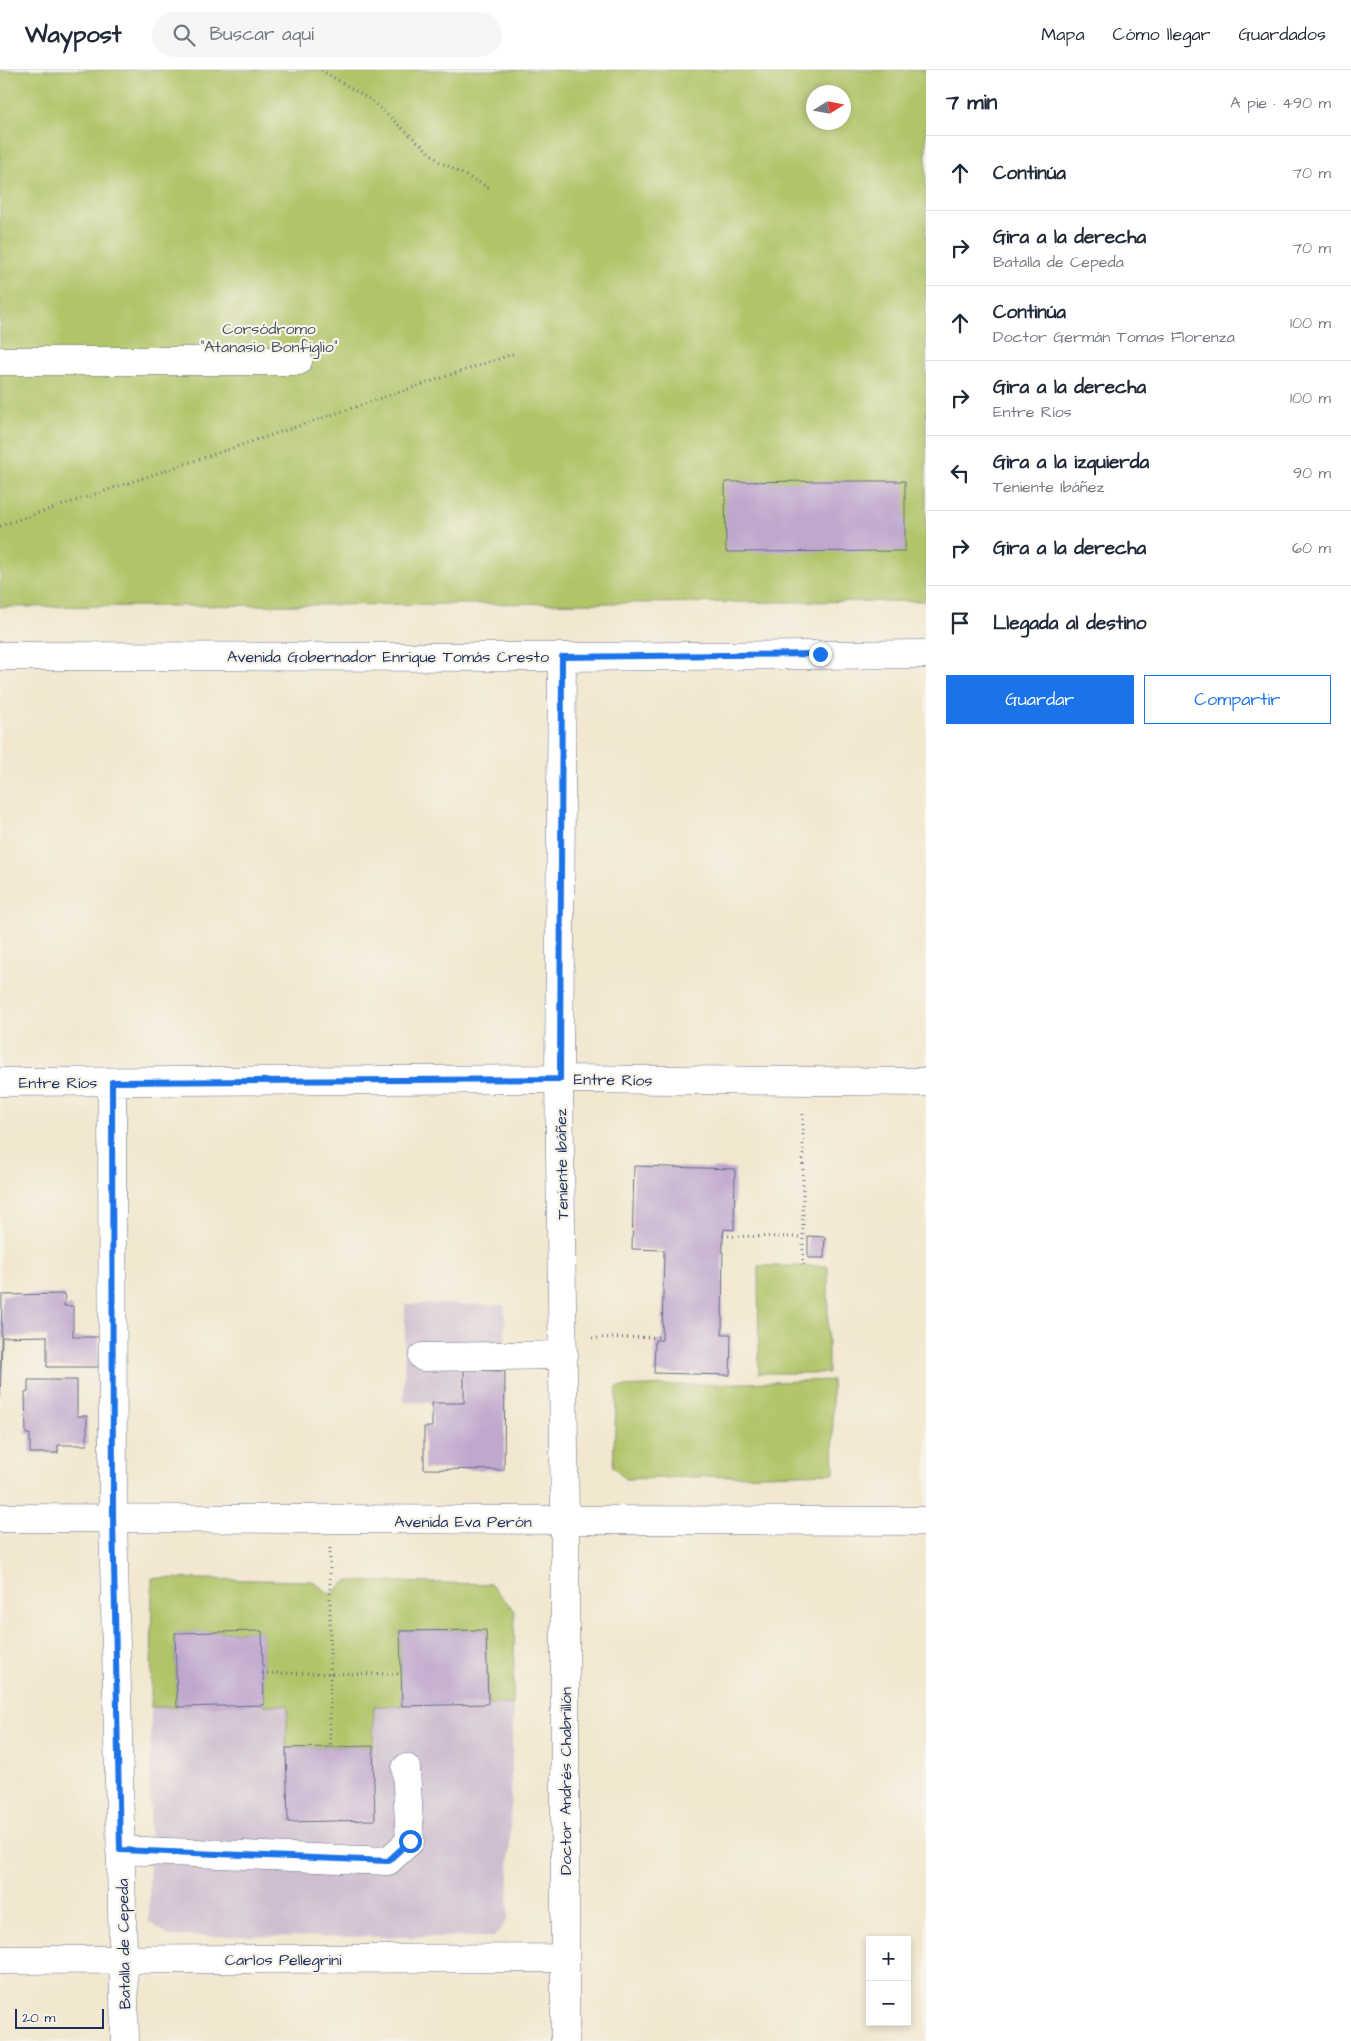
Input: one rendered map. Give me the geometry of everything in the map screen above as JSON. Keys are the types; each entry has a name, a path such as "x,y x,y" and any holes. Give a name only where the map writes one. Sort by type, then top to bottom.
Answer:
{"street":[{"path":"0,361 298,361"},
{"name":"Avenida Gobernador Enrique Tomás Cresto","path":"0,656 562,657 926,654"},
{"name":"Teniente Ibáñez","path":"562,657 560,1079 565,1521"},
{"name":"Entre Ríos","path":"0,1082 560,1079 926,1082"},
{"name":"Batalla de Cepeda","path":"112,1082 113,1517 125,2041"},
{"path":"423,1357 564,1347"},
{"name":"Avenida Eva Perón","path":"0,1518 926,1521"},
{"name":"Doctor Andrés Chabrillón","path":"565,1521 565,2041"},
{"path":"120,1850 388,1861 410,1841 406,1768"},
{"name":"Carlos Pellegrini","path":"0,1960 565,1958"}],"path":[{"path":"321,70 372,100 440,162 491,189"},
{"path":"0,526 516,353"},
{"path":"802,1082 802,1265"},
{"path":"724,1236 802,1236"},
{"path":"564,1347 662,1337"},
{"path":"330,1520 330,1747"},
{"path":"262,1673 401,1674"}],"shaded area":[{"path":"405,1304 505,1305 505,1371 464,1370 464,1403 404,1402"},
{"path":"513,1704 508,1919 494,1937 169,1936 149,1922 151,1707 289,1705 286,1748 289,1822 375,1820 374,1706"}],"green space":[{"name":"Corsódromo \"Atanasio Bonfiglio\"","path":"0,70 926,70 926,601 0,607"},
{"path":"758,1266 828,1266 828,1373 759,1373"},
{"path":"832,1380 834,1473 625,1479 613,1467 617,1387"},
{"path":"152,1578 312,1581 330,1594 347,1581 490,1584 515,1611 513,1704 488,1704 486,1630 400,1631 402,1706 374,1706 373,1746 286,1748 288,1705 264,1705 262,1631 175,1633 177,1707 151,1707"}],"building":[{"path":"905,481 905,551 726,552 725,482"},
{"path":"634,1166 735,1169 734,1230 724,1229 723,1236 722,1334 731,1334 730,1375 654,1373 655,1340 662,1340 664,1250 632,1249"},
{"path":"808,1236 825,1237 824,1258 808,1258"},
{"path":"65,1294 64,1306 73,1306 73,1337 99,1337 99,1367 47,1367 47,1336 2,1337 0,1398 2,1295"},
{"path":"464,1370 505,1371 504,1470 424,1469 424,1427 432,1427 432,1403 464,1403"},
{"path":"28,1380 77,1380 77,1416 87,1416 87,1445 58,1445 58,1453 30,1453 30,1434 26,1434 25,1392 28,1392"},
{"path":"486,1630 488,1704 402,1706 400,1631"},
{"path":"262,1631 264,1705 177,1707 175,1633"},
{"path":"373,1746 375,1820 288,1822 286,1748"}],"route":[{"path":"410,1841 388,1861 120,1850 113,1517 112,1082 560,1079 562,657 820,654"}]}
